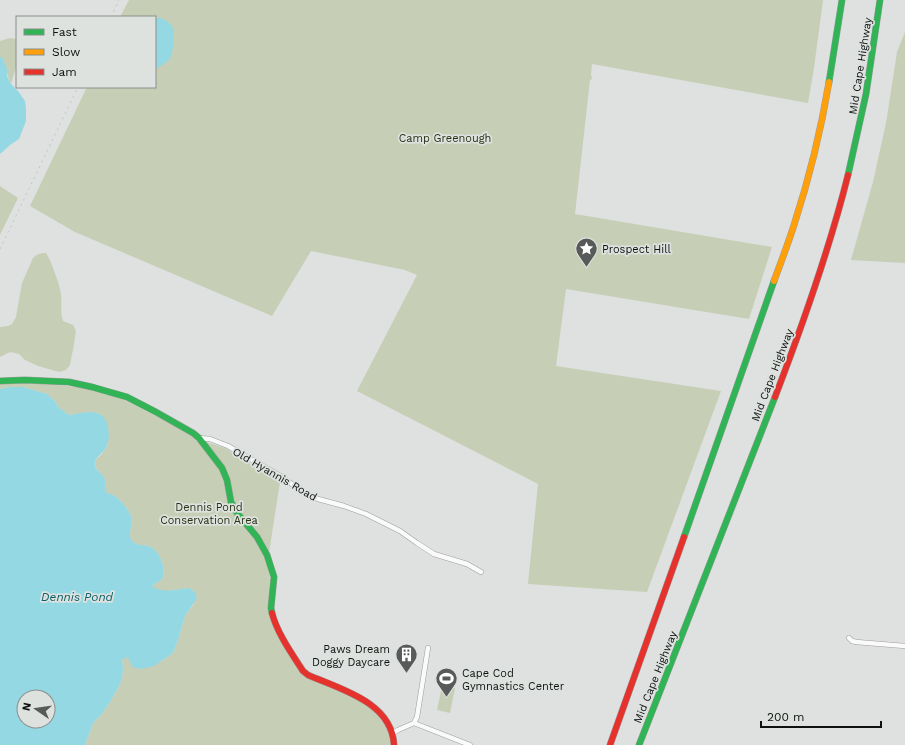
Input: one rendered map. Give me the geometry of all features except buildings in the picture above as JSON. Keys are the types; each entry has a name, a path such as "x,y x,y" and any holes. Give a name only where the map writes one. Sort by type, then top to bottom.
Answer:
{"main road":[{"name":"Mid Cape Highway","path":"610,745 794,225 820,131 834,59 842,0"},
{"name":"Mid Cape Highway","path":"639,745 795,345 825,260 844,196 859,129 880,0"},
{"path":"0,381 17,379 69,382 108,391 127,397 193,433 199,438 222,468 228,480 231,502 237,513 257,537 267,555 274,577 271,608 272,614 302,671 316,679 363,698 379,712 390,727 393,733 394,745"},
{"path":"644,745 661,687"}],"street":[{"name":"Old Hyannis Road","path":"199,438 210,439 228,446 282,477 303,492 318,499 366,514 400,531 434,554 467,564 481,572"},
{"path":"848,638 856,642 905,646"},
{"path":"393,733 414,723 417,717 428,648"},
{"path":"414,723 470,745"}],"green space":[{"name":"Camp Greenough","path":"129,0 823,0 808,103 592,64 592,79 590,80 575,214 772,247 749,319 566,289 556,366 721,391 647,592 528,584 538,484 357,391 417,275 405,270 311,251 272,316 75,232 30,206 87,88 156,88 156,16 121,16"},
{"path":"905,32 905,263 851,260 873,182 886,123 897,52"},
{"path":"10,38 16,39 16,67 11,84 5,65 0,57 0,41"},
{"path":"0,186 18,198 0,235"},
{"path":"46,253 60,288 63,321 73,325 76,331 70,365 66,370 59,372 38,366 25,360 19,354 10,352 0,357 0,327 12,324 16,317 22,283 33,258 39,254"},
{"name":"Dennis Pond Conservation Area","path":"21,383 82,388 118,397 180,428 200,444 206,442 225,448 280,482 269,553 266,562 270,579 269,602 275,627 296,666 302,674 310,679 356,698 370,707 386,726 391,738 391,745 85,745 93,723 101,715 119,686 122,678 122,660 128,656 160,662 173,653 185,616 193,605 195,592 189,588 165,591 156,589 152,586 162,579 164,570 162,561 151,547 133,542 130,535 132,518 130,514 126,507 115,496 106,492 102,476 95,466 97,458 102,454 108,442 106,430 98,413 91,412 69,415 58,407 55,401 47,394 23,387 9,387 0,389 0,384"},
{"name":"Cape Cod Gymnastics Center","path":"442,686 455,688 450,713 437,710"}],"water":[{"path":"156,18 167,21 172,26 174,32 173,48 170,59 156,68"},
{"path":"0,57 2,57 7,69 7,76 11,84 25,101 26,121 19,139 0,154"},
{"name":"Dennis Pond","path":"9,387 23,387 47,394 55,401 58,407 69,415 94,412 105,418 109,433 108,444 105,450 95,460 95,467 104,477 106,492 114,495 126,507 130,514 132,521 130,535 133,542 151,547 162,561 164,570 162,579 152,586 161,590 189,588 195,592 197,598 185,616 173,653 154,666 141,669 132,667 128,657 122,660 122,678 119,686 101,715 93,723 85,745 0,745 0,389"}],"railway":[{"path":"111,16 119,0"},
{"path":"0,249 78,88"}],"traffic: fast":[{"path":"829,82 842,0"},
{"path":"848,175 866,94 880,0"},
{"path":"684,537 774,281"},
{"path":"0,381 25,380 69,382 127,397 193,433 199,438 222,468 227,480 231,502 237,513 257,537 267,555 274,577 271,608 272,613"},
{"path":"639,745 775,397"}],"traffic: slow":[{"path":"774,281 792,232 810,172 829,82"}],"traffic: jam":[{"path":"775,397 815,287 833,231 848,175"},
{"path":"610,745 684,537"},
{"path":"272,613 281,636 303,671 308,675 349,692 374,708 384,718 391,730 394,745"}],"place":[{"name":"Prospect Hill","path":"587,268"},
{"name":"Paws Dream Doggy Daycare","path":"406,674"},
{"name":"Cape Cod Gymnastics Center","path":"446,698"}]}
